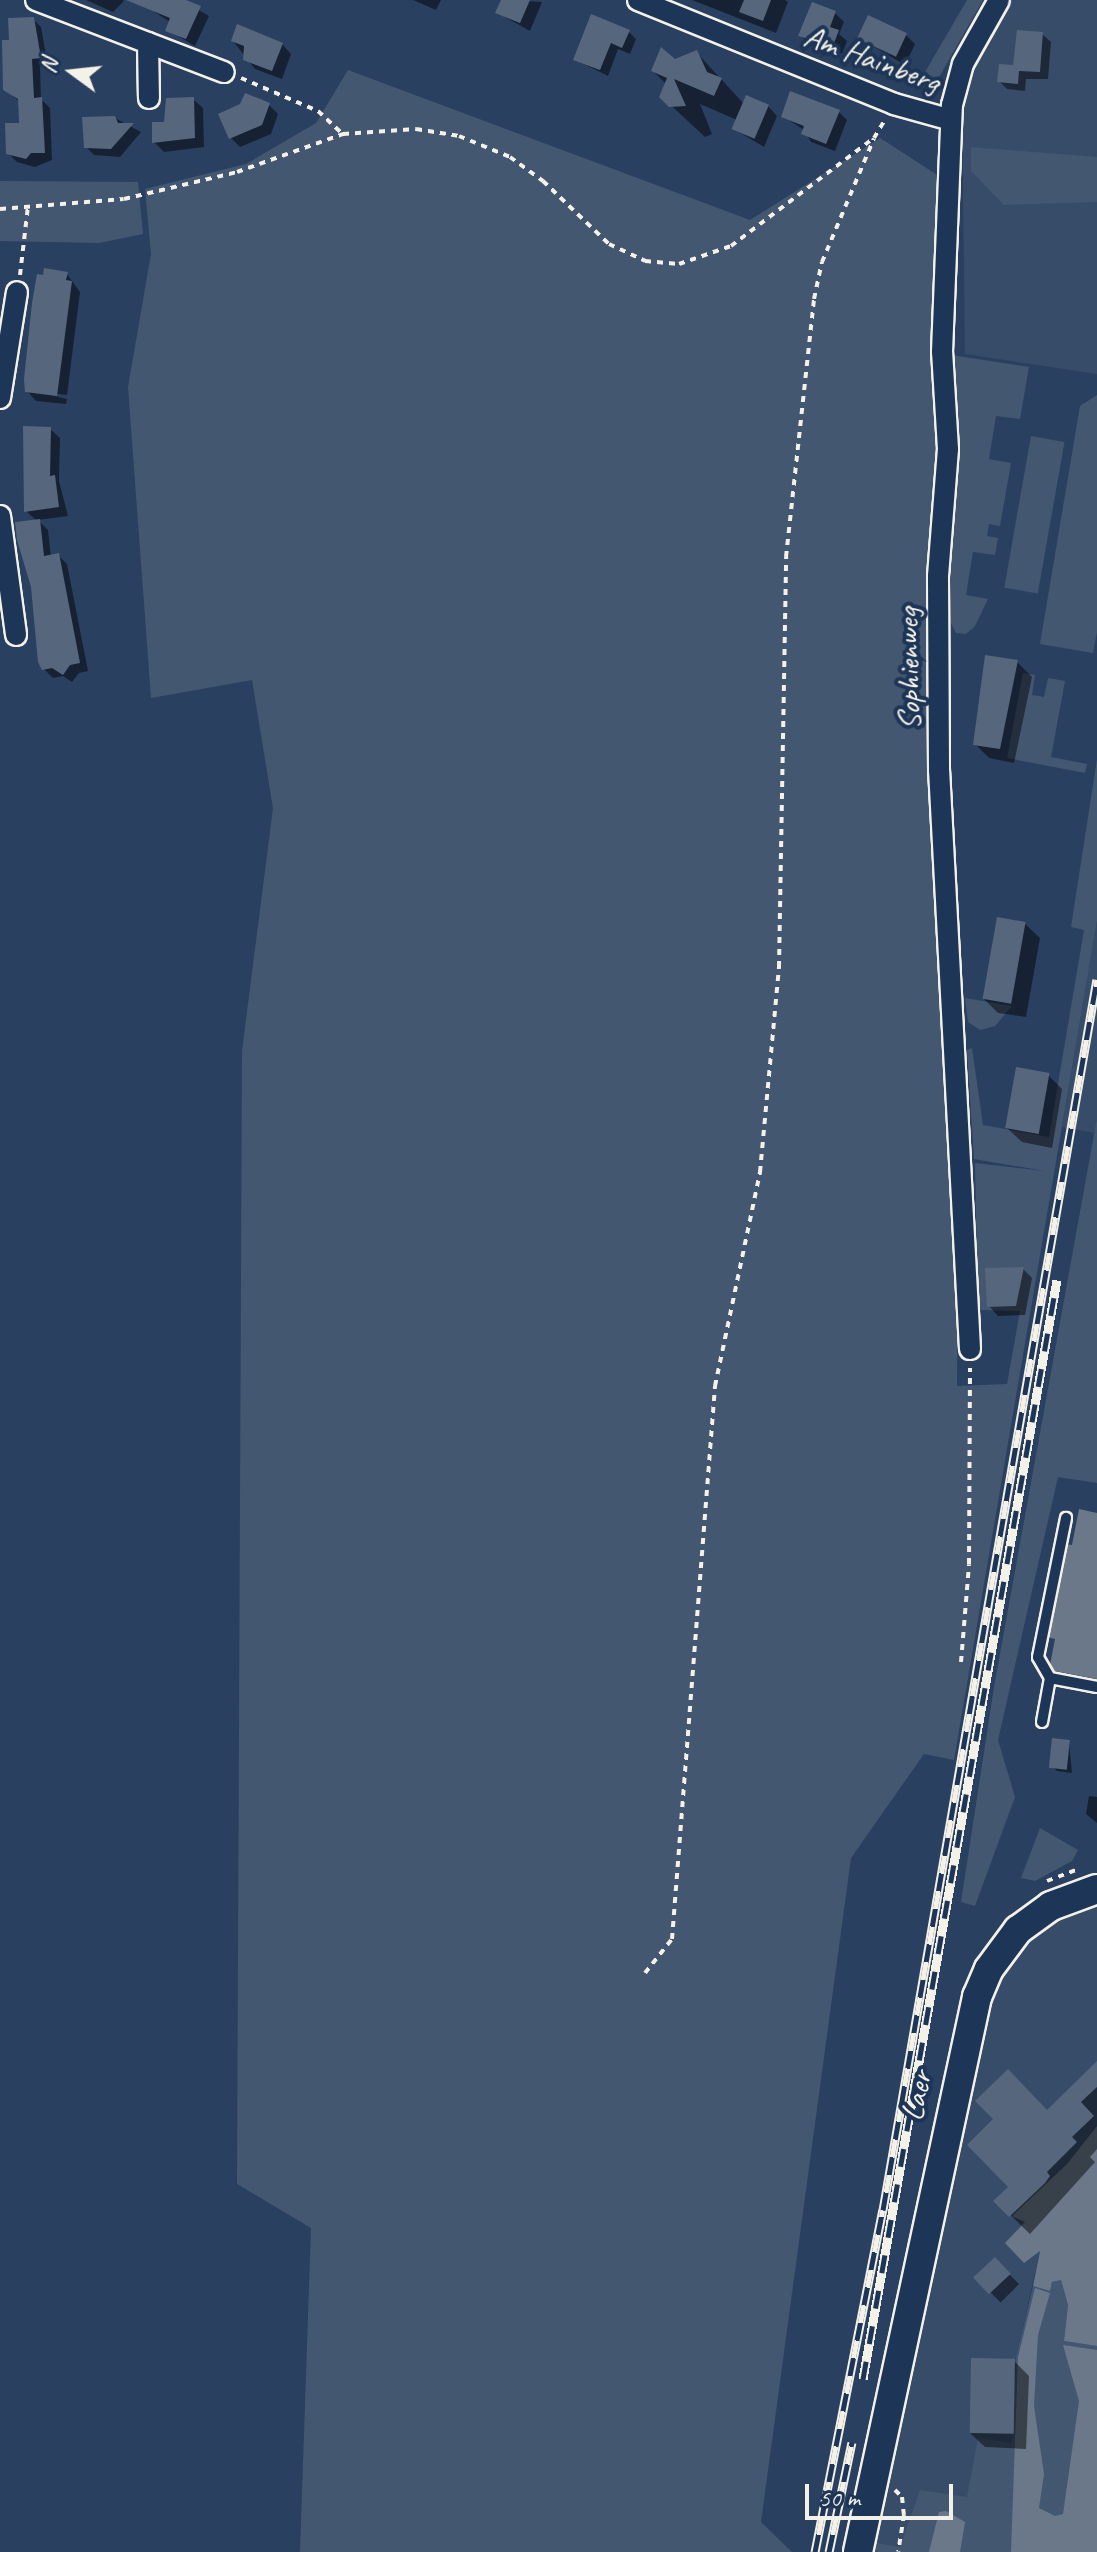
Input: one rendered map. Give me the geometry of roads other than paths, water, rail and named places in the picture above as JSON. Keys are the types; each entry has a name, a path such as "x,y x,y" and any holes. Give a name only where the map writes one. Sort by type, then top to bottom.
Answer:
{"main road":[{"name":"Laer","path":"858,2552 897,2377 941,2145 983,1980 1004,1946 1026,1924 1065,1900 1097,1889"}],"street":[{"path":"36,0 224,72"},
{"name":"Am Hainberg","path":"638,0 894,104 951,120"},
{"name":"Sophienweg","path":"970,1349 939,770 938,576 948,449 942,352 951,120 963,64 999,0"},
{"path":"148,43 149,98"},
{"path":"0,398 17,292"},
{"path":"0,516 16,635"}],"lane":[{"path":"1042,1722 1050,1678 1038,1657 1066,1518"},
{"path":"1050,1678 1097,1687"}],"railway":[{"path":"815,2552 883,2210 1097,979"},
{"path":"863,2379 1057,1280"},
{"path":"829,2552 852,2442"}]}
